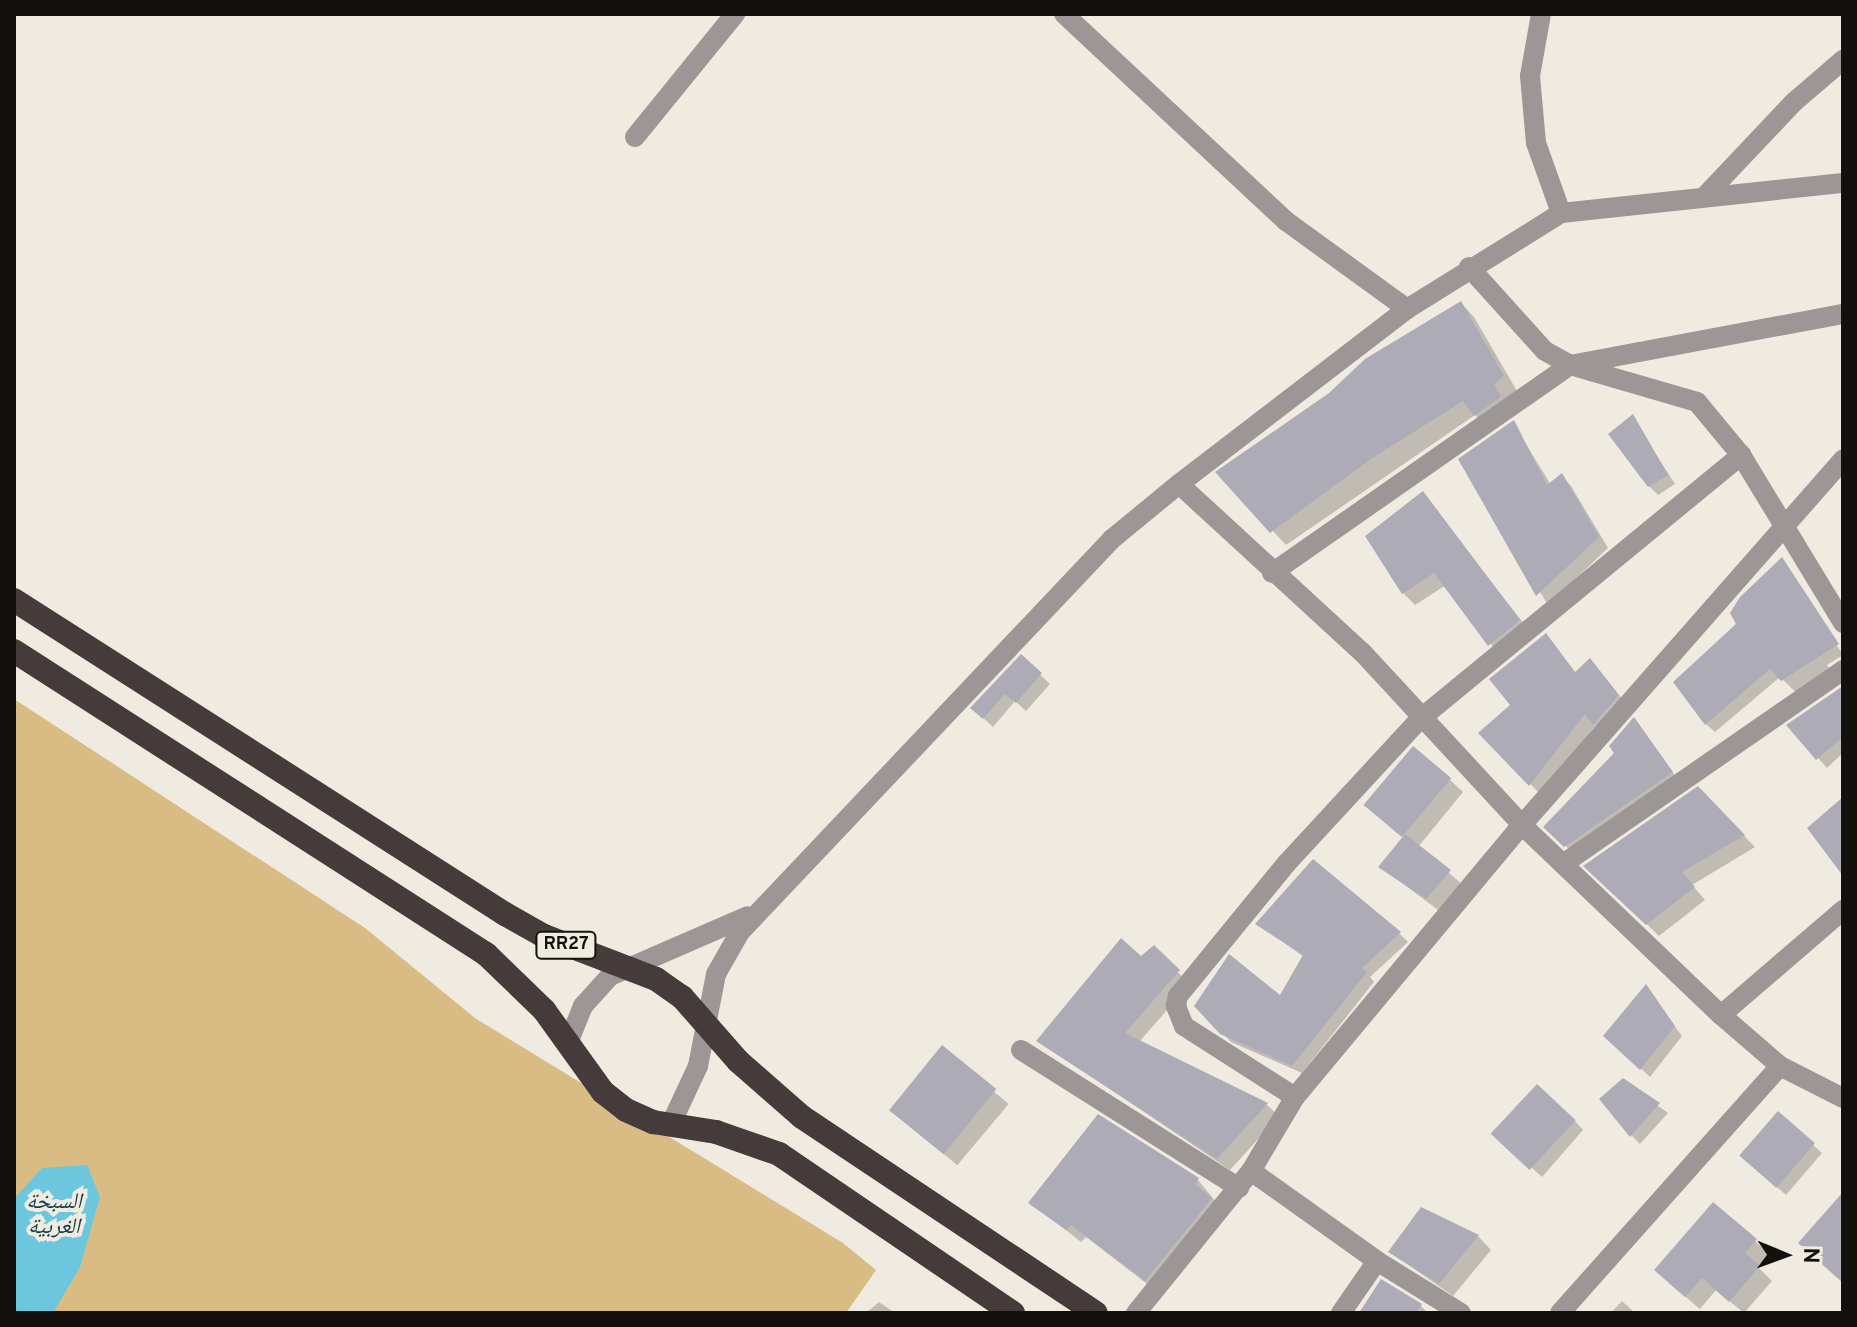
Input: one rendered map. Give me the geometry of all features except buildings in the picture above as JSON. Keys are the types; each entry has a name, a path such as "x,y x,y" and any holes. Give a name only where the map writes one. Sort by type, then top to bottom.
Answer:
{"highway":[{"name":"RR27","path":"14,600 505,914 584,953 627,965 656,979 704,1021 738,1061 802,1117 1096,1313"},
{"name":"RR27","path":"14,651 486,954 517,981 603,1092 626,1110 670,1126 716,1132 779,1154 1013,1313"}],"street":[{"path":"635,137 735,14"},
{"path":"1064,14 1286,221 1407,309"},
{"path":"1541,14 1530,76 1536,143 1561,213"},
{"path":"1706,195 1794,102 1843,60"},
{"path":"670,1126 695,1077 704,1021 726,952 755,912 836,834 1112,539 1179,484 1407,309 1469,267 1561,213 1706,195 1843,183"},
{"path":"1469,267 1545,351 1570,365 1697,402 1741,455 1843,623"},
{"path":"1272,573 1570,365 1843,314"},
{"path":"1295,1097 1184,1026 1176,1006 1178,996 1286,864 1420,719 1741,455"},
{"path":"1136,1313 1245,1180 1295,1097 1522,825 1843,459"},
{"path":"1179,484 1272,573 1362,652 1420,719 1522,825 1721,1015 1780,1066 1843,1098"},
{"path":"1563,864 1843,670"},
{"path":"1721,1015 1843,910"},
{"path":"568,1043 583,1006 627,965 693,943 755,912"},
{"path":"1021,1050 1245,1180 1461,1313"},
{"path":"1560,1313 1780,1066"},
{"path":"1341,1313 1377,1261"}],"shaded area":[{"path":"14,699 365,928 475,1018 843,1243 876,1270 846,1313 14,1313"}],"water":[{"name":"السبخة الغربية","path":"87,1165 100,1197 80,1267 53,1313 14,1313 14,1199 42,1168"}]}
